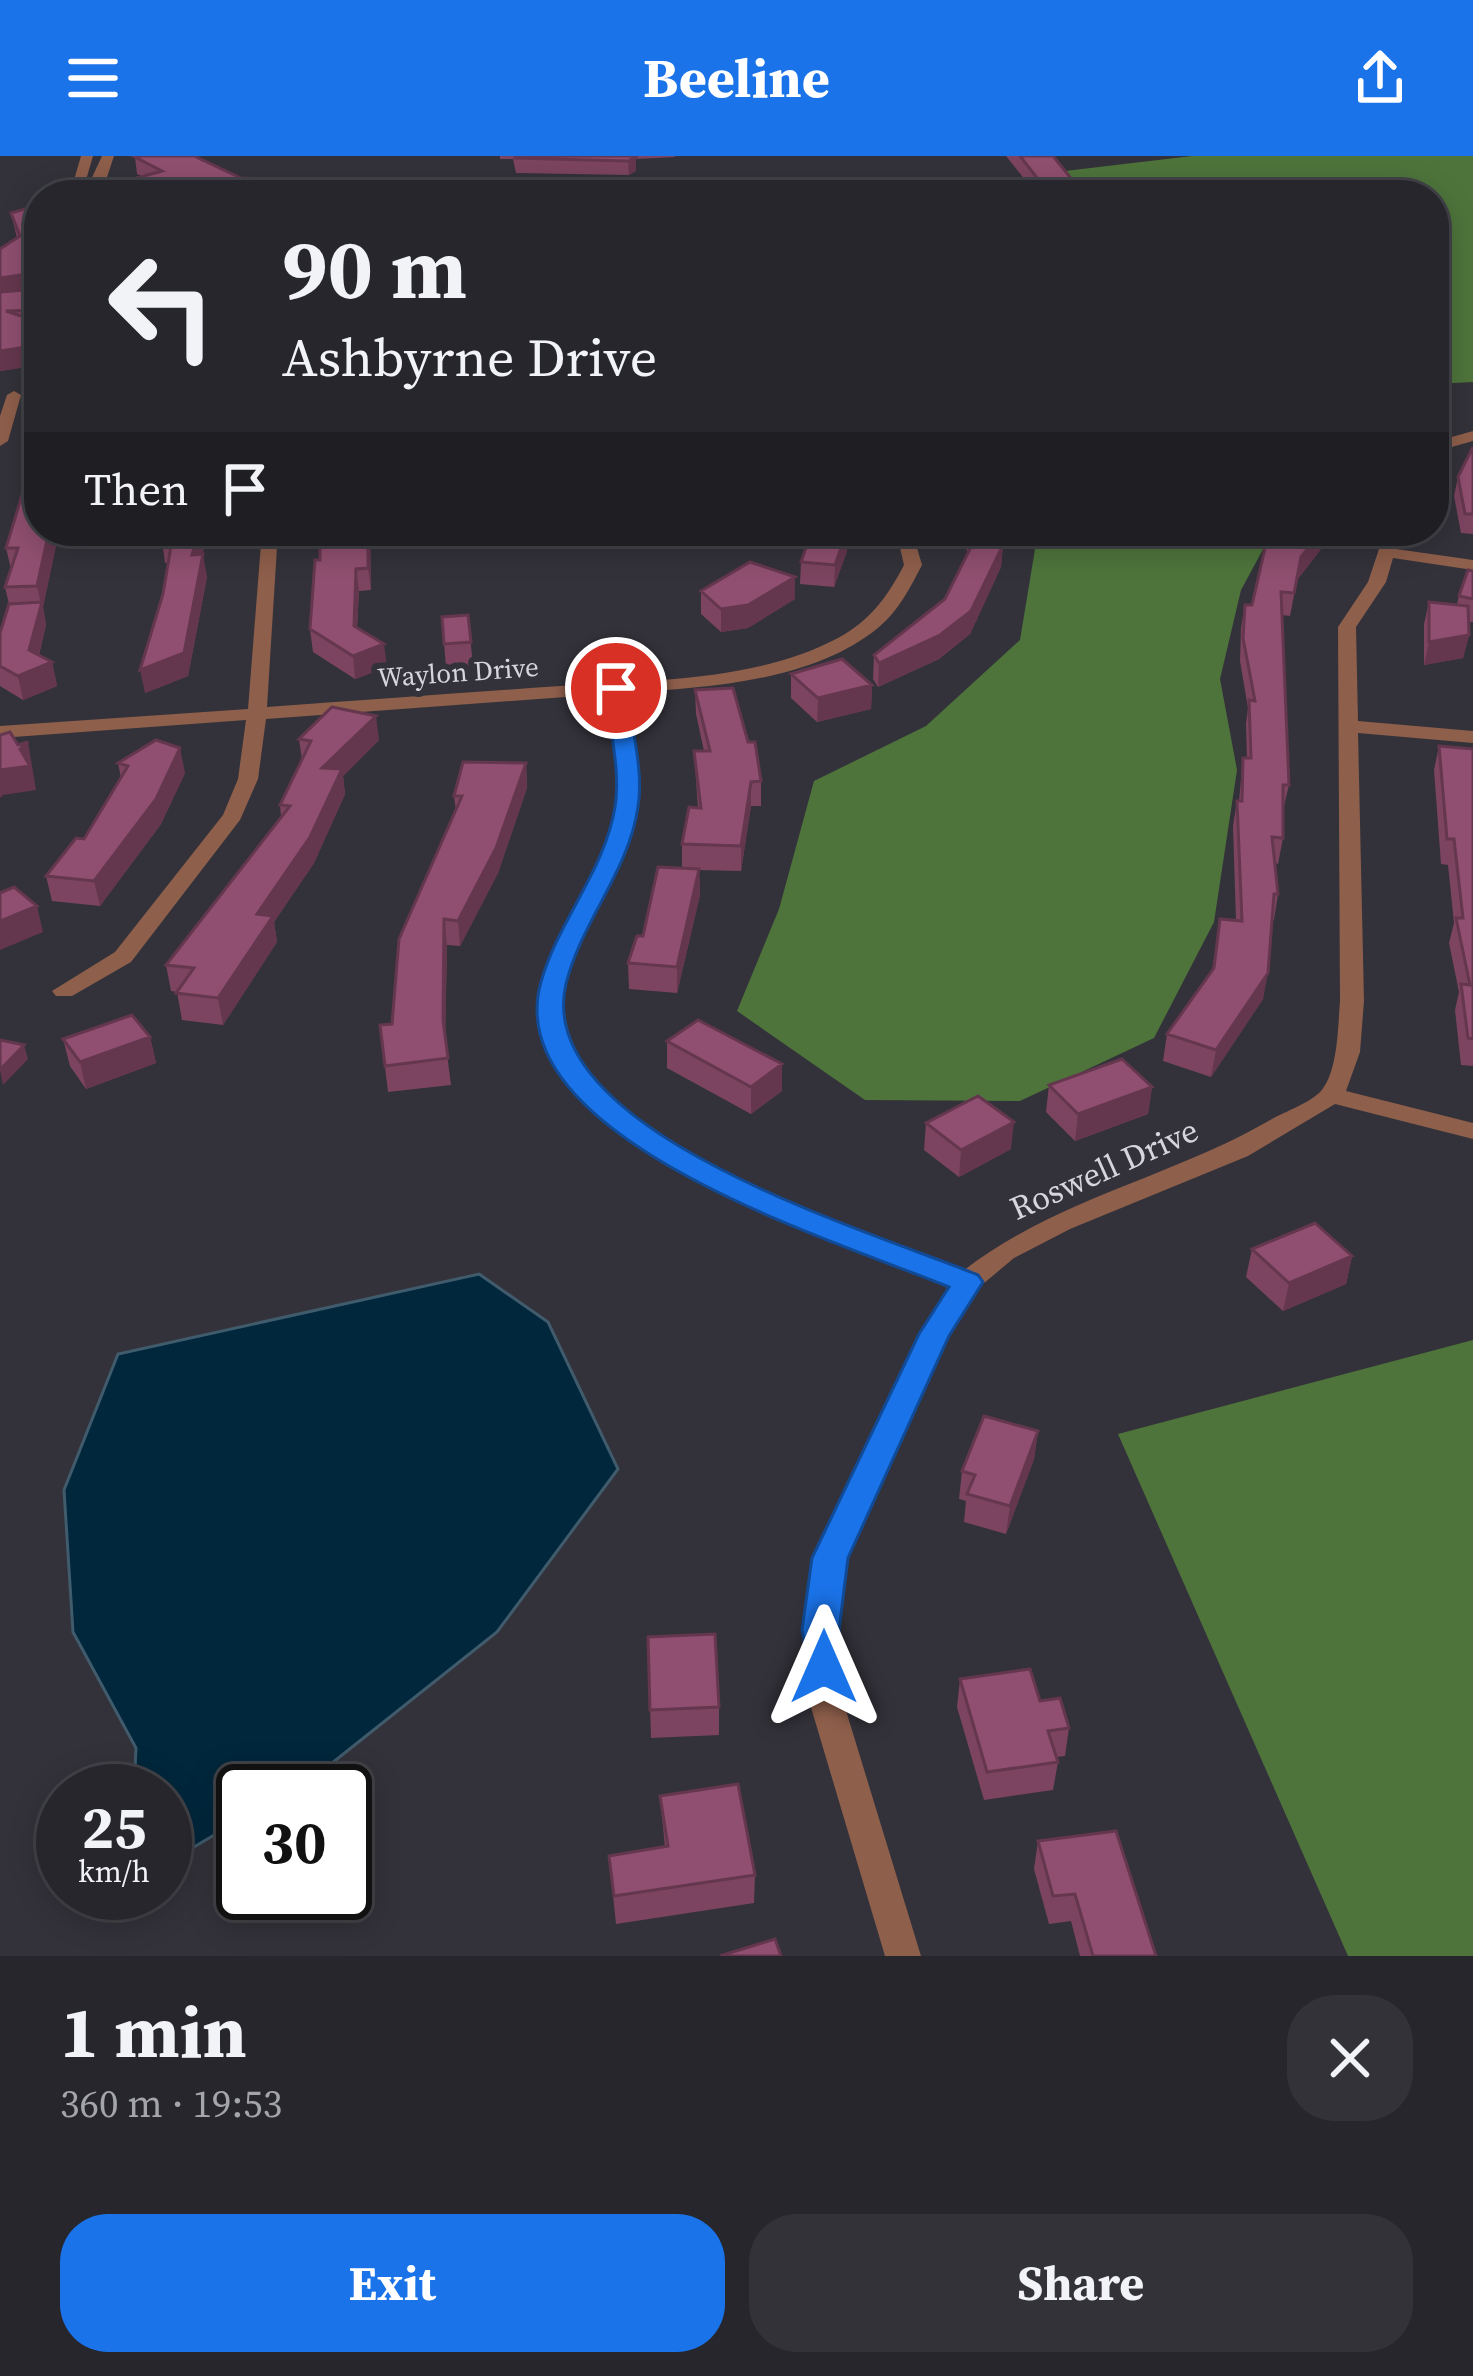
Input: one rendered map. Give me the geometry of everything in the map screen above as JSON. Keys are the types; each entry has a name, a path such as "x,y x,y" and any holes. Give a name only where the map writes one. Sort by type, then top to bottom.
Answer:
{"street":[{"path":"0,441 14,395"},
{"path":"64,991 123,957 233,816 248,779 257,713 269,546"},
{"name":"Waylon Drive","path":"0,732 616,688 762,670 853,638 884,617 913,565 908,546"},
{"path":"1390,546 1347,627 1352,1001 1348,1052 1332,1095 1473,1131"},
{"path":"1406,546 1473,565"},
{"path":"616,688 627,805 604,875 566,947 552,987 550,1030 571,1073 612,1114 689,1168 967,1282"},
{"path":"1348,726 1473,737"},
{"name":"Roswell Drive","path":"903,1956 827,1704 820,1630 830,1558 934,1334 967,1282 1005,1252 1061,1222 1239,1150 1332,1095"}],"green space":[{"path":"1192,156 1473,156 1473,382 1449,383 1449,180 1073,180 1065,171"},
{"path":"1036,546 1265,546 1241,590 1220,679 1237,770 1214,922 1154,1038 1020,1101 865,1100 737,1011 779,909 814,781 926,726 1020,640"},
{"path":"1473,1340 1473,1956 1348,1956 1118,1434"}],"water":[{"path":"479,1274 548,1322 618,1469 497,1632 331,1764 216,1764 216,1834 192,1848 192,1764 135,1764 136,1748 73,1632 64,1490 118,1354"}],"building":[{"path":"194,156 241,178 304,180 129,180 162,171 135,157"},
{"path":"515,156 635,156 636,157 628,161"},
{"path":"1020,156 1053,156 1072,180 1039,180"},
{"path":"24,209 24,275 0,278 0,249 20,236 11,213"},
{"path":"24,290 24,310 6,311 24,317 24,347 0,351 0,292"},
{"path":"1473,447 1473,514 1465,514 1458,477"},
{"path":"24,495 24,546 46,546 37,586 5,587 18,548 6,548"},
{"path":"171,546 195,546 192,555 203,554 184,653 140,670 163,594"},
{"path":"320,546 368,546 368,568 356,569 354,626 384,644 353,656 310,629 315,560 320,560"},
{"path":"807,546 842,546 835,565 801,562"},
{"path":"972,546 1003,546 971,611 940,635 879,663 874,655 945,599"},
{"path":"1266,546 1310,546 1301,557 1294,593 1281,592 1289,785 1283,785 1283,838 1272,837 1278,894 1274,894 1268,973 1216,1050 1167,1034 1214,968 1220,919 1242,921 1237,801 1242,801 1243,758 1251,758 1249,700 1255,701 1243,638 1245,605 1252,605"},
{"path":"750,562 795,577 748,605 721,609 701,591"},
{"path":"1468,570 1473,571 1473,599 1459,596"},
{"path":"42,602 29,650 52,662 18,676 0,666 0,633 9,604"},
{"path":"1429,602 1468,606 1469,635 1429,642"},
{"path":"468,615 471,642 444,644 442,617"},
{"path":"842,659 872,685 818,698 791,674"},
{"path":"733,688 748,742 755,742 761,781 751,782 741,846 682,844 689,807 701,808 694,751 710,751 695,690"},
{"path":"332,707 376,716 322,768 342,769 310,837 257,914 273,916 218,998 176,993 194,968 166,965 290,806 280,805 311,741 299,739"},
{"path":"10,732 18,745 28,742 20,749 30,766 0,770 0,735"},
{"path":"156,740 180,748 156,799 94,881 46,876 76,838 84,839 128,766 118,763"},
{"path":"1439,746 1473,749 1473,1039 1468,1038 1461,984 1470,985 1456,918 1463,918 1454,839 1447,839"},
{"path":"463,762 526,763 496,848 458,921 444,919 443,1020 448,1058 385,1066 380,1025 392,1024 399,939 462,796 454,796"},
{"path":"658,867 699,869 677,967 628,963 637,936 643,936"},
{"path":"14,887 37,906 0,921 0,893"},
{"path":"132,1015 150,1037 80,1062 63,1039"},
{"path":"698,1020 782,1064 751,1087 667,1041"},
{"path":"0,1040 24,1045 0,1070"},
{"path":"1122,1059 1152,1087 1078,1114 1049,1085"},
{"path":"978,1096 1014,1122 961,1150 926,1123"},
{"path":"1315,1223 1352,1256 1289,1283 1252,1249"},
{"path":"984,1416 1038,1431 1010,1506 967,1494 975,1475 962,1471"},
{"path":"715,1634 719,1707 650,1710 648,1637"},
{"path":"1030,1669 1040,1701 1060,1698 1069,1728 1048,1731 1058,1762 987,1772 960,1679"},
{"path":"738,1784 755,1875 614,1896 609,1856 668,1846 660,1796"},
{"path":"1116,1831 1156,1956 1093,1956 1075,1894 1053,1896 1038,1841"},
{"path":"775,1939 781,1956 720,1956"}],"route":[{"path":"616,688 627,805 604,875 566,947 552,987 550,1030 571,1073 612,1114 689,1168 811,1222 967,1282 934,1334 830,1558 820,1630 824,1667"}]}
